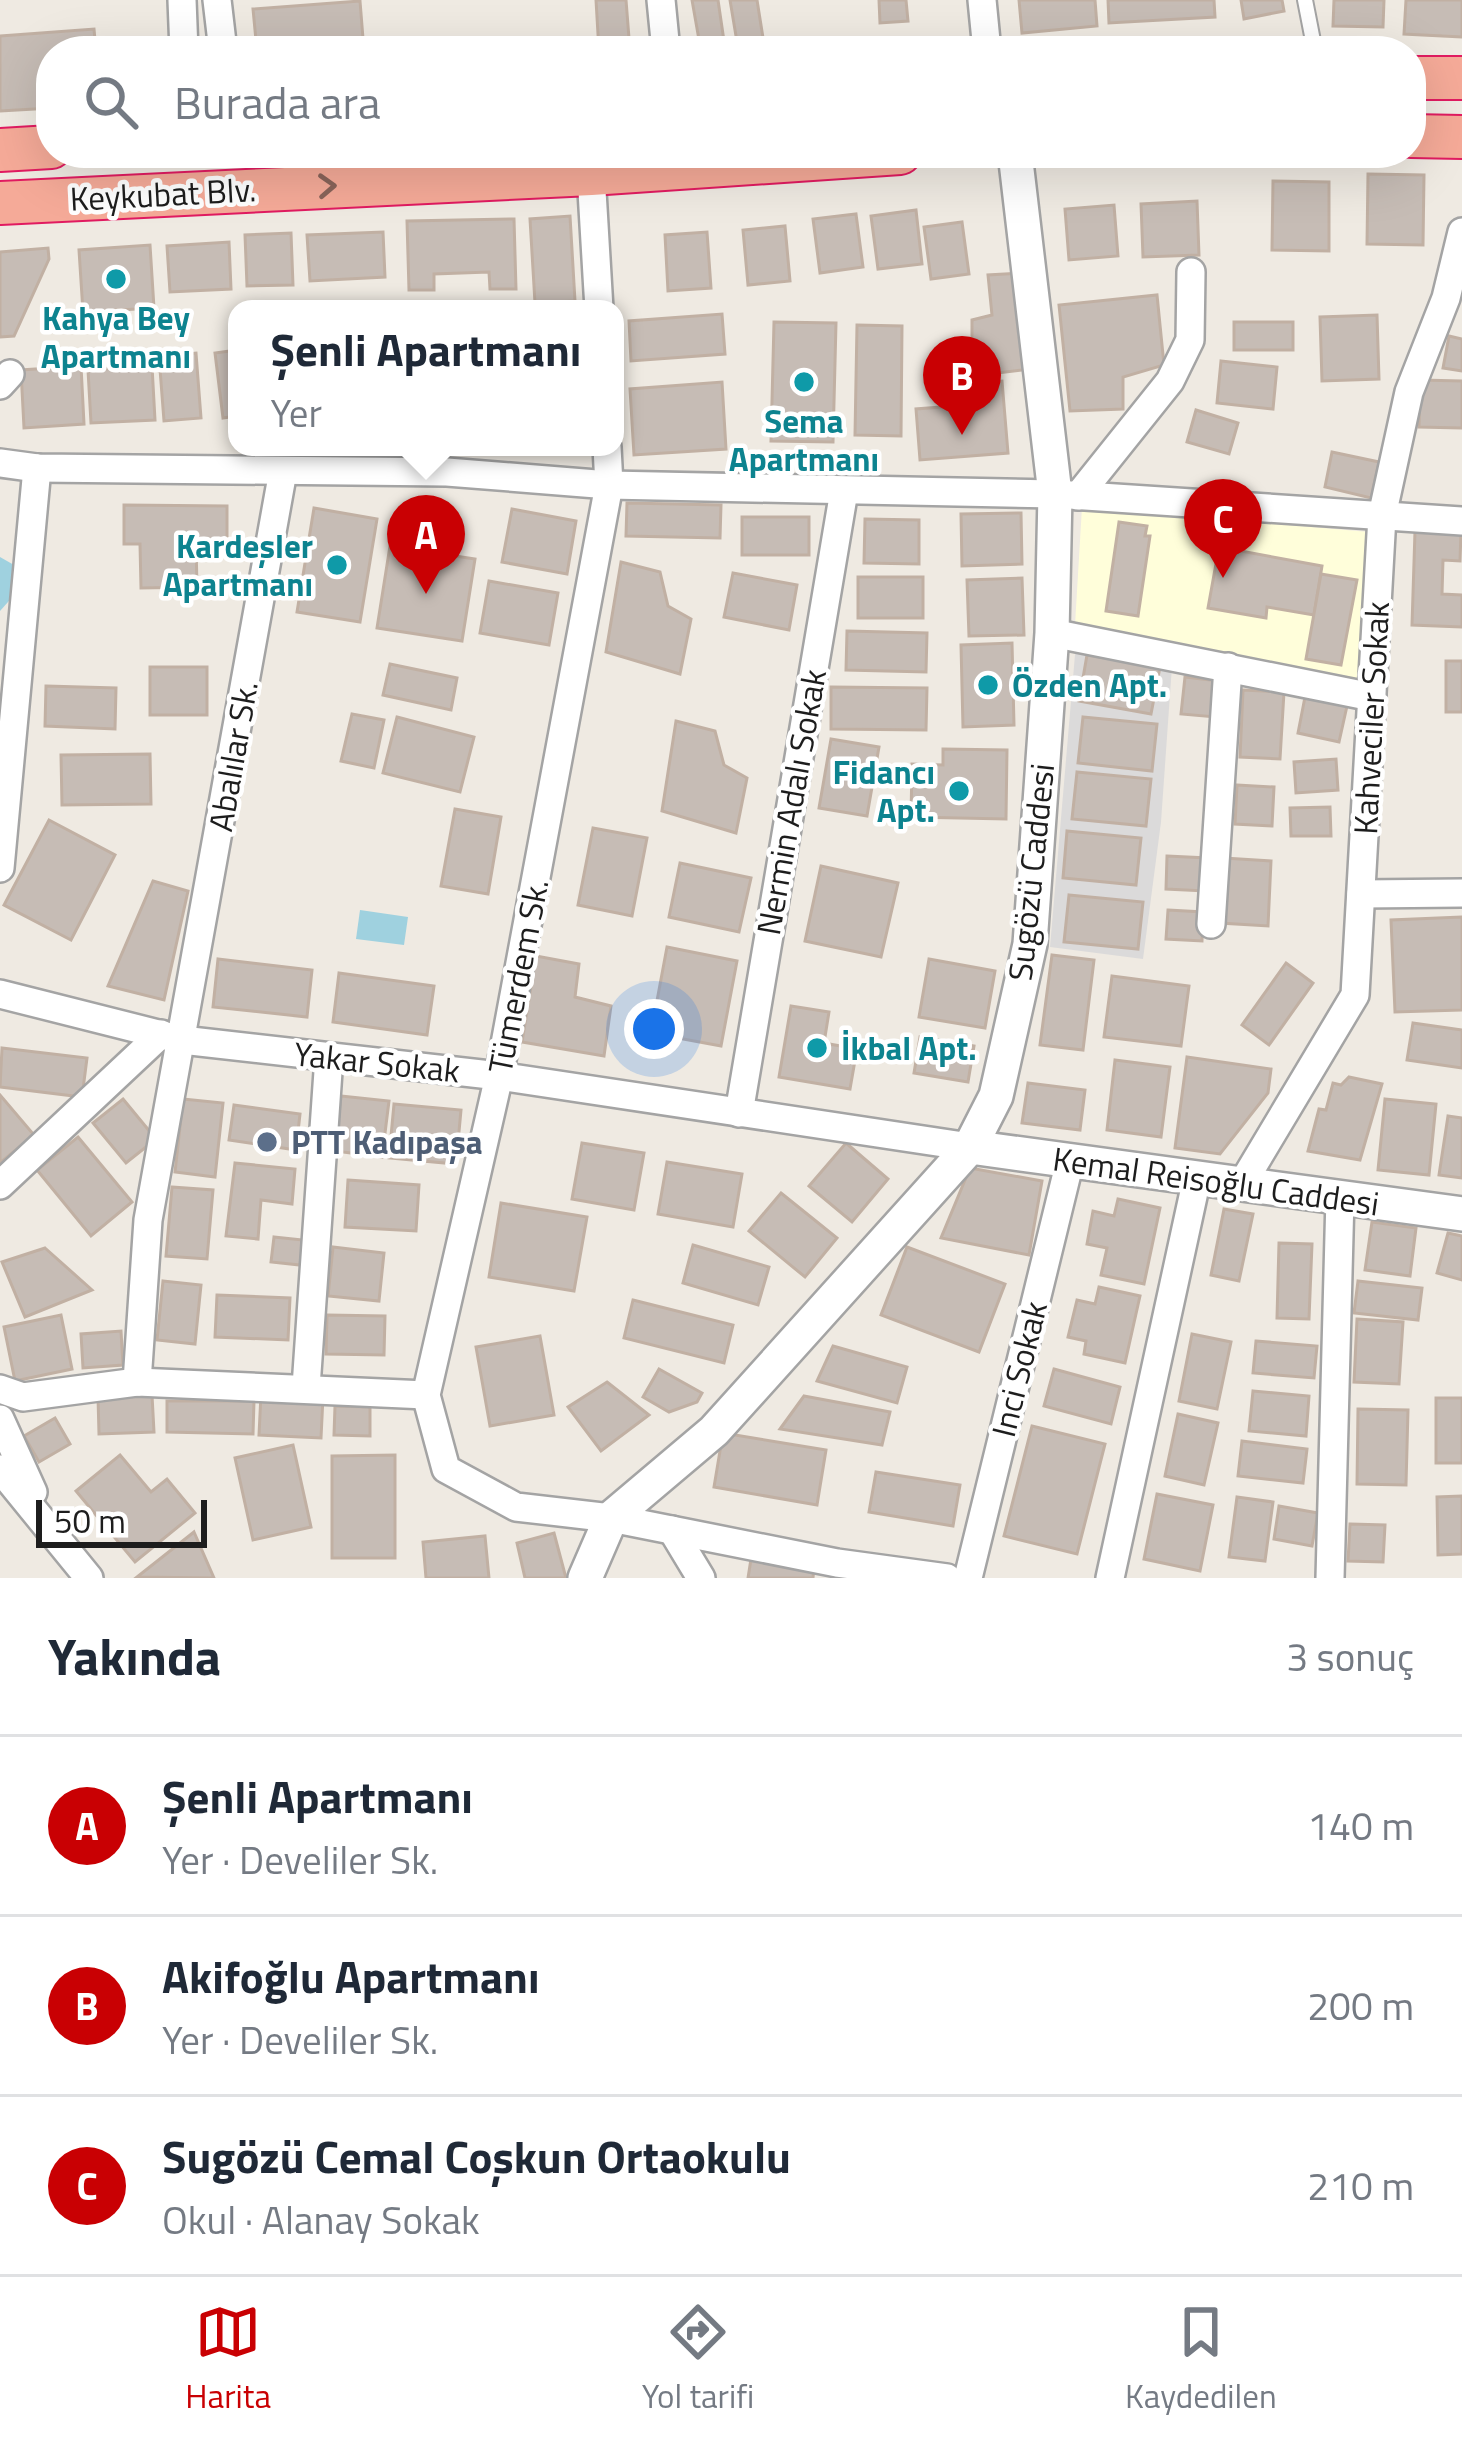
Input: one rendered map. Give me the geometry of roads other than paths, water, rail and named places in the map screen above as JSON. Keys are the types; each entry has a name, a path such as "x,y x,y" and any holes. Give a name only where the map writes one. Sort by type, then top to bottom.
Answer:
{"highway":[{"path":"1426,78 1462,78"},
{"path":"1426,136 1462,137"},
{"name":"Keykubat Blv.","path":"0,150 36,148"},
{"name":"Keykubat Blv.","path":"0,203 679,168"}],"street":[{"path":"182,0 183,36"},
{"path":"217,0 221,36"},
{"path":"661,0 665,36"},
{"path":"982,0 986,36"},
{"name":"Sugözü Caddesi","path":"585,1578 611,1518 714,1431 970,1147 996,1096 1030,944 1066,495 1017,168"},
{"path":"591,174 598,300"},
{"name":"Kahveciler Sokak","path":"1242,1184 1355,994 1382,516 1409,392 1446,298 1462,232"},
{"path":"1066,495 1170,381 1190,340 1191,272"},
{"name":"Tümerdem Sk.","path":"607,456 609,485 499,1076 426,1395 446,1469 516,1507 611,1518 837,1563 947,1578"},
{"path":"0,463 37,468 447,472 609,485 1066,495 1462,521"},
{"path":"0,868 37,468"},
{"name":"Abalılar Sk.","path":"137,1382 148,1220 171,1037 283,471"},
{"name":"Nermin Adalı Sokak","path":"739,1113 844,491"},
{"path":"1052,633 1372,697"},
{"path":"1211,924 1228,667"},
{"path":"1361,894 1462,893"},
{"name":"Yakar Sokak","path":"0,994 171,1037 499,1076 970,1147"},
{"path":"0,1184 171,1037"},
{"path":"306,1387 329,1057"},
{"name":"Kemal Reisoğlu Caddesi","path":"970,1147 1462,1214"},
{"name":"Inci Sokak","path":"968,1578 1070,1161"},
{"path":"1110,1578 1197,1178"},
{"path":"1330,1578 1340,1197"},
{"path":"0,1389 23,1397 137,1382 426,1395"},
{"path":"0,1419 54,1533"},
{"path":"0,1469 89,1578"},
{"path":"672,1530 701,1578"}],"lane":[{"path":"1305,0 1312,36"}],"water":[{"path":"0,557 14,565 16,593 0,611"},
{"path":"360,910 408,917 404,945 356,939"}],"place":[{"name":"Kahya Bey Apartmanı","path":"116,279"},
{"name":"Sema Apartmanı","path":"804,382"},
{"name":"Akifoğlu Apartmanı","path":"962,435"},
{"name":"Kardeşler Apartmanı","path":"337,565"},
{"name":"Sugözü Cemal Coşkun Ortaokulu","path":"1223,578"},
{"name":"Şenli Apartmanı","path":"426,594"},
{"name":"Özden Apt.","path":"988,685"},
{"name":"Fidancı Apt.","path":"959,791"},
{"name":"İkbal Apt.","path":"817,1048"},
{"name":"PTT Kadıpaşa","path":"267,1142"}]}
